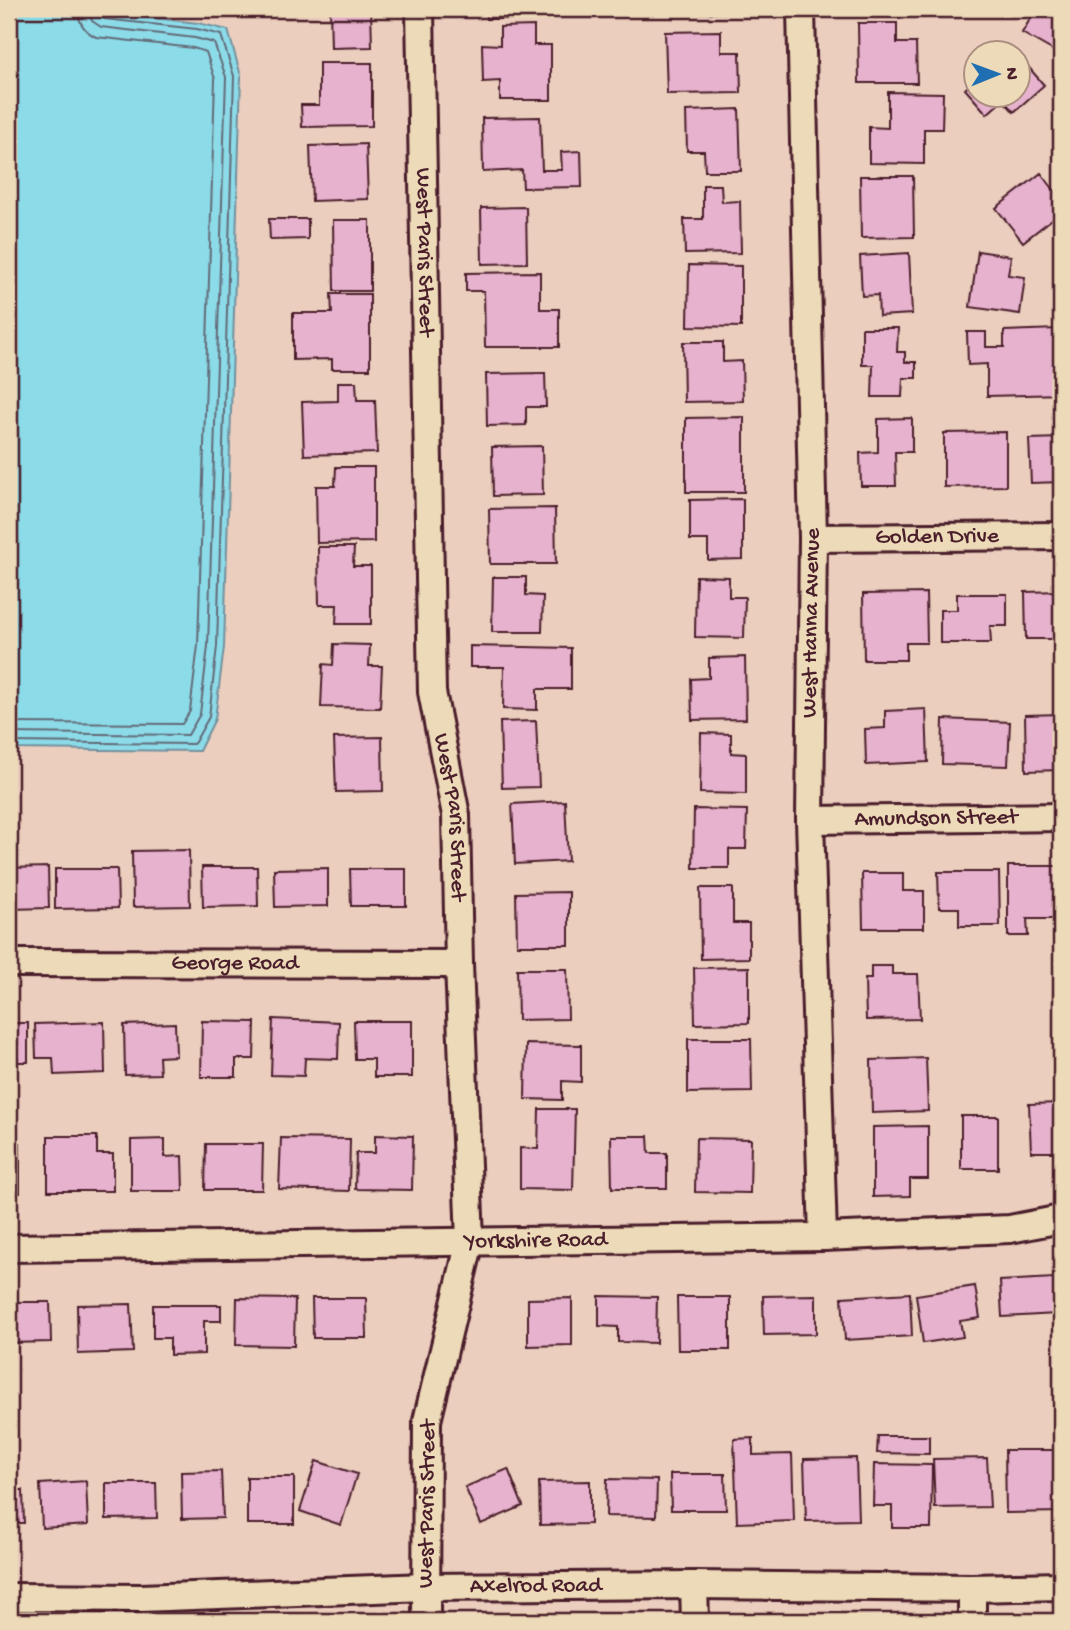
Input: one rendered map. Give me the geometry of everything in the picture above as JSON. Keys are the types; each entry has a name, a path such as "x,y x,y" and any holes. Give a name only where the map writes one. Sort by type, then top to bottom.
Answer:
{"street":[{"name":"West Paris Street","path":"420,9 432,692 456,815 470,1241 427,1421 426,1621"},
{"name":"West Hanna Avenue","path":"801,9 813,538 810,820 823,1237"},
{"name":"Golden Drive","path":"813,538 1061,536"},
{"name":"Amundson Street","path":"810,820 1061,817"},
{"name":"George Road","path":"9,963 459,964"},
{"name":"Yorkshire Road","path":"9,1248 823,1237 1010,1229 1061,1219"},
{"path":"694,1586 695,1621"},
{"name":"Axelrod Road","path":"9,1597 141,1609 426,1587 1061,1586"},
{"path":"972,1588 972,1621"}],"water":[{"path":"84,10 198,23 228,30 241,76 224,647 215,719 199,751 9,749 9,11"}],"building":[{"path":"330,9 371,9 372,47 331,48"},
{"path":"486,9 527,9 527,19 486,19"},
{"path":"688,9 747,9 747,12 688,13"},
{"path":"1036,9 1061,9 1061,55 1022,33"},
{"path":"858,23 897,23 897,43 916,43 917,83 859,83"},
{"path":"534,26 534,45 551,45 551,100 500,100 500,81 483,82 482,44 500,45 500,27"},
{"path":"721,31 721,52 740,52 741,93 667,94 665,32"},
{"path":"319,63 372,63 372,126 302,127 301,105 319,105"},
{"path":"1032,71 1044,85 1032,96"},
{"path":"888,92 943,93 942,129 924,129 924,164 869,163 869,127 888,128"},
{"path":"982,108 994,108 987,114"},
{"path":"739,109 741,171 705,171 704,151 687,151 686,111"},
{"path":"540,117 542,170 562,170 561,152 581,151 582,187 523,188 522,170 483,172 482,118"},
{"path":"366,144 368,199 312,201 310,146"},
{"path":"1041,173 1061,199 1061,212 1023,242 996,208"},
{"path":"860,176 913,176 914,237 861,238"},
{"path":"703,185 721,185 722,202 740,201 741,253 685,254 684,219 703,219"},
{"path":"526,207 527,263 482,264 481,208"},
{"path":"269,219 308,219 308,239 270,240"},
{"path":"333,220 370,220 370,291 334,291"},
{"path":"978,251 1011,256 1008,275 1025,277 1020,314 970,307"},
{"path":"909,253 912,314 879,316 878,295 862,296 860,256"},
{"path":"689,265 741,266 741,327 688,326"},
{"path":"540,272 540,309 559,309 559,347 485,347 484,291 466,291 466,273"},
{"path":"331,294 370,294 370,369 332,369 332,359 293,360 293,313 332,313"},
{"path":"862,328 898,328 897,352 905,352 905,362 916,362 916,378 903,378 902,397 872,397 873,365 862,365"},
{"path":"1059,329 1061,394 987,396 987,364 968,365 967,332 986,332 986,347 1004,347 1004,331"},
{"path":"683,342 723,342 723,362 742,361 743,401 684,402"},
{"path":"545,373 546,407 526,407 526,425 487,426 486,374"},
{"path":"338,382 356,382 357,400 375,400 377,453 304,455 302,402 338,401"},
{"path":"744,417 744,492 686,492 686,418"},
{"path":"912,418 912,452 895,452 896,486 861,486 860,453 878,452 878,419"},
{"path":"1006,432 1006,486 944,487 944,433"},
{"path":"1061,438 1061,482 1031,483 1029,439"},
{"path":"542,446 543,495 493,496 492,447"},
{"path":"336,467 374,467 374,542 317,543 316,486 335,486"},
{"path":"743,499 743,559 708,560 708,540 690,540 690,500"},
{"path":"555,508 556,564 490,564 489,509"},
{"path":"318,547 354,547 353,566 371,566 371,624 336,624 337,605 319,605"},
{"path":"696,576 729,577 729,597 745,597 744,638 695,637"},
{"path":"493,577 526,577 526,595 543,596 542,632 492,632"},
{"path":"1061,591 1061,639 1026,639 1025,592"},
{"path":"926,593 927,643 906,643 906,660 864,660 863,594"},
{"path":"957,594 1007,594 1007,626 990,626 991,643 940,643 940,610 957,610"},
{"path":"334,644 370,645 369,666 382,666 380,708 321,707 323,664 333,665"},
{"path":"470,646 571,648 571,689 537,689 537,710 503,709 504,667 470,667"},
{"path":"745,657 746,719 692,720 691,679 709,678 709,658"},
{"path":"926,709 928,762 866,765 865,729 885,728 885,711"},
{"path":"1061,714 1061,770 1026,771 1025,715"},
{"path":"943,719 1010,722 1008,766 942,764"},
{"path":"536,721 539,787 502,788 500,722"},
{"path":"701,733 731,734 731,753 746,754 746,794 700,793"},
{"path":"382,737 383,791 336,792 334,738"},
{"path":"565,801 568,861 515,864 512,804"},
{"path":"694,809 747,810 746,849 729,849 729,868 693,868"},
{"path":"189,850 190,906 133,907 132,851"},
{"path":"1008,866 1061,866 1061,919 1027,919 1028,936 1008,936"},
{"path":"48,867 49,908 9,909 9,868"},
{"path":"202,867 257,867 258,906 203,907"},
{"path":"328,868 328,906 275,907 274,869"},
{"path":"55,869 117,869 118,908 55,909"},
{"path":"350,869 406,869 406,906 351,906"},
{"path":"938,872 999,872 1000,926 959,926 959,908 939,908"},
{"path":"862,873 903,873 903,891 924,891 924,928 863,928"},
{"path":"700,888 733,888 733,923 749,923 749,958 701,959"},
{"path":"569,892 569,945 517,945 516,893"},
{"path":"871,966 892,966 892,974 918,974 920,1019 866,1020 865,979 871,979"},
{"path":"749,967 749,1023 695,1024 694,968"},
{"path":"517,969 567,969 568,1019 518,1020"},
{"path":"273,1019 339,1022 338,1059 305,1058 304,1076 271,1075"},
{"path":"202,1021 255,1022 254,1059 236,1059 236,1077 201,1077"},
{"path":"354,1021 412,1021 412,1077 374,1077 374,1059 355,1059"},
{"path":"104,1022 105,1073 54,1075 53,1058 36,1058 35,1024"},
{"path":"9,1023 28,1023 28,1062 9,1062"},
{"path":"175,1023 176,1056 159,1057 160,1074 125,1075 124,1025"},
{"path":"688,1039 751,1039 752,1092 688,1093"},
{"path":"526,1044 581,1045 581,1082 562,1081 562,1100 525,1099"},
{"path":"926,1058 928,1111 872,1113 871,1060"},
{"path":"1061,1103 1061,1152 1031,1152 1029,1104"},
{"path":"539,1109 575,1109 573,1190 520,1189 520,1148 538,1149"},
{"path":"961,1116 998,1116 998,1169 961,1169"},
{"path":"928,1126 928,1179 910,1179 910,1196 873,1197 873,1127"},
{"path":"375,1135 413,1136 412,1190 355,1189 356,1153 375,1153"},
{"path":"48,1136 97,1136 97,1154 113,1154 113,1191 48,1191"},
{"path":"611,1136 648,1136 649,1153 667,1153 667,1188 612,1188"},
{"path":"281,1138 350,1139 349,1191 279,1189"},
{"path":"696,1138 751,1139 750,1193 695,1192"},
{"path":"165,1139 165,1157 182,1156 183,1191 131,1191 131,1140"},
{"path":"9,1143 20,1143 20,1193 9,1193"},
{"path":"206,1144 263,1144 262,1190 205,1190"},
{"path":"1054,1278 1056,1314 1002,1317 1000,1281"},
{"path":"975,1286 980,1318 960,1321 963,1337 923,1343 916,1295"},
{"path":"910,1293 912,1336 845,1340 842,1297"},
{"path":"816,1295 816,1334 764,1335 763,1296"},
{"path":"599,1296 657,1297 656,1343 618,1342 618,1327 599,1326"},
{"path":"677,1297 730,1297 730,1350 678,1350"},
{"path":"237,1298 295,1299 294,1346 236,1345"},
{"path":"312,1298 366,1298 367,1338 313,1338"},
{"path":"572,1298 572,1345 528,1346 528,1299"},
{"path":"9,1302 50,1302 51,1342 9,1343"},
{"path":"131,1304 133,1352 78,1354 77,1305"},
{"path":"153,1305 221,1305 221,1321 204,1321 204,1354 170,1355 170,1338 153,1338"},
{"path":"878,1436 929,1436 929,1454 877,1453"},
{"path":"753,1438 753,1455 792,1454 794,1521 737,1523 734,1439"},
{"path":"1005,1450 1059,1450 1060,1512 1006,1513"},
{"path":"856,1458 858,1520 806,1521 804,1459"},
{"path":"987,1458 990,1507 935,1508 933,1459"},
{"path":"316,1461 357,1474 341,1525 300,1511"},
{"path":"874,1464 932,1465 931,1528 892,1528 892,1506 873,1506"},
{"path":"508,1469 523,1506 481,1524 465,1487"},
{"path":"221,1471 223,1518 182,1519 181,1472"},
{"path":"670,1474 725,1474 726,1510 671,1510"},
{"path":"247,1477 294,1477 294,1524 247,1524"},
{"path":"607,1479 657,1480 656,1517 606,1516"},
{"path":"86,1481 88,1525 42,1528 40,1484"},
{"path":"590,1481 590,1524 540,1525 539,1482"},
{"path":"106,1483 156,1483 157,1518 106,1519"},
{"path":"9,1490 23,1490 24,1523 9,1523"},
{"path":"858,1617 916,1619 916,1621 858,1621"}]}
